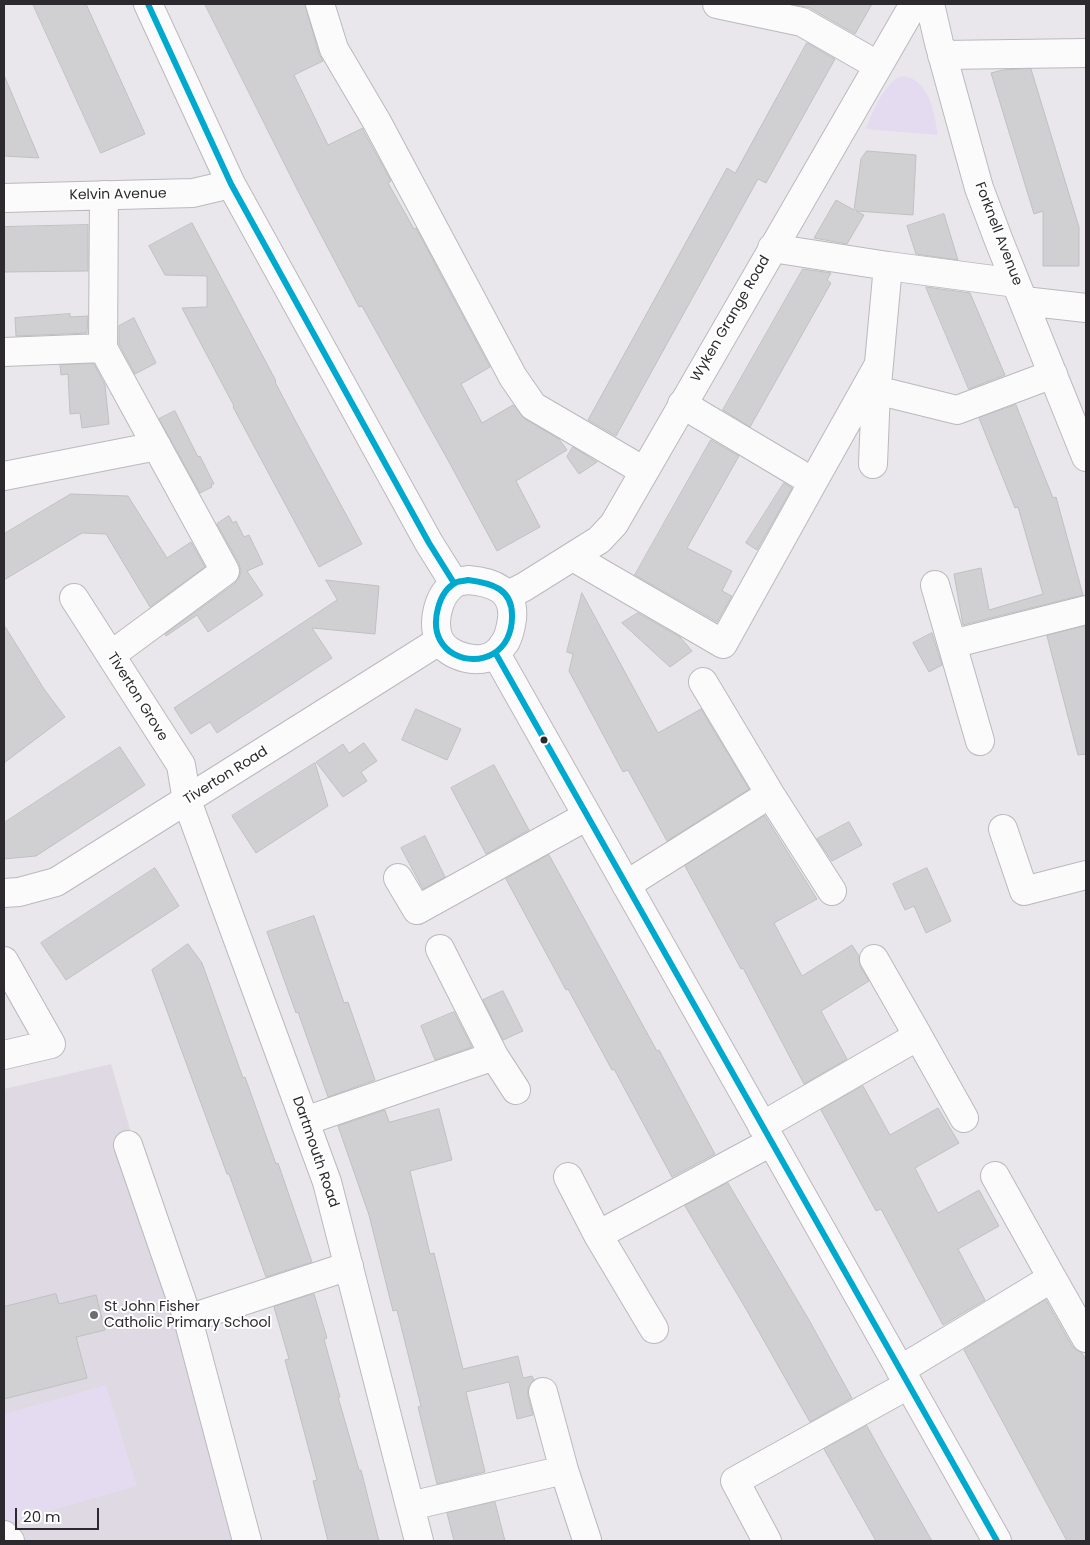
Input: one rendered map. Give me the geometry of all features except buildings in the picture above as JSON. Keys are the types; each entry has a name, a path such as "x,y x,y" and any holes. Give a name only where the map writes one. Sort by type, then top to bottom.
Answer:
{"street":[{"path":"148,4 231,184 420,526 454,583"},
{"path":"320,4 334,49 377,122 513,376 533,406 644,471"},
{"path":"717,4 802,22 878,65"},
{"name":"Wyken Grange Road","path":"508,595 524,588 599,540 608,532 914,4"},
{"name":"Forknell Avenue","path":"930,4 942,55 979,188 1086,458"},
{"path":"942,55 1086,53"},
{"name":"Kelvin Avenue","path":"4,198 193,194 231,184"},
{"path":"104,196 103,348 225,571 111,655"},
{"path":"772,248 888,266 1020,292 1086,308"},
{"path":"874,464 877,378 888,266"},
{"path":"4,352 103,348"},
{"path":"877,378 957,410 1052,374"},
{"path":"573,557 723,644 813,482 877,378"},
{"path":"682,404 813,482"},
{"path":"4,476 157,446"},
{"path":"468,580 481,581 496,586 508,595 513,610 512,625 506,640 496,654 483,659 470,658 450,651 440,641 436,624 436,613 441,600 454,583 468,580"},
{"path":"936,585 980,741"},
{"name":"Tiverton Grove","path":"74,598 181,765 187,801"},
{"path":"952,644 1086,610"},
{"name":"Tiverton Road","path":"4,893 19,892 56,882 440,641"},
{"path":"496,654 997,1541"},
{"path":"703,682 770,794 832,891"},
{"path":"626,885 770,794"},
{"name":"Dartmouth Road","path":"187,801 327,1182 419,1541"},
{"path":"398,878 416,910 587,816"},
{"path":"1003,829 1024,891 1086,874"},
{"path":"440,949 494,1056 516,1090"},
{"path":"874,959 964,1118"},
{"path":"4,961 51,1044 4,1055"},
{"path":"598,1234 767,1134 918,1036"},
{"path":"305,1122 494,1056"},
{"path":"128,1145 188,1319 247,1541"},
{"path":"995,1176 1086,1338"},
{"path":"568,1177 598,1234 654,1329"},
{"path":"188,1319 349,1266"},
{"path":"767,1541 735,1481 904,1377 1052,1278"},
{"path":"543,1392 564,1470 587,1540"},
{"path":"410,1506 564,1470"},
{"path":"4,1535 10,1541"}],"shaded area":[{"path":"902,76 911,78 925,90 935,116 938,135 866,129 875,107 885,91 890,84"},
{"name":"St John Fisher Catholic Primary School","path":"111,1064 250,1541 4,1541 4,1089"},
{"path":"106,1385 137,1486 4,1524 4,1414"}],"transit line":[{"path":"148,4 231,184 429,543 454,583"},
{"path":"468,580 485,583 499,589 505,594 511,607 512,620 507,639 501,648 484,658 464,658 455,654 446,648 437,633 436,617 445,592 457,582 468,580"},
{"path":"496,654 997,1541"}],"place":[{"name":"St John Fisher Catholic Primary School","path":"94,1315"}]}
